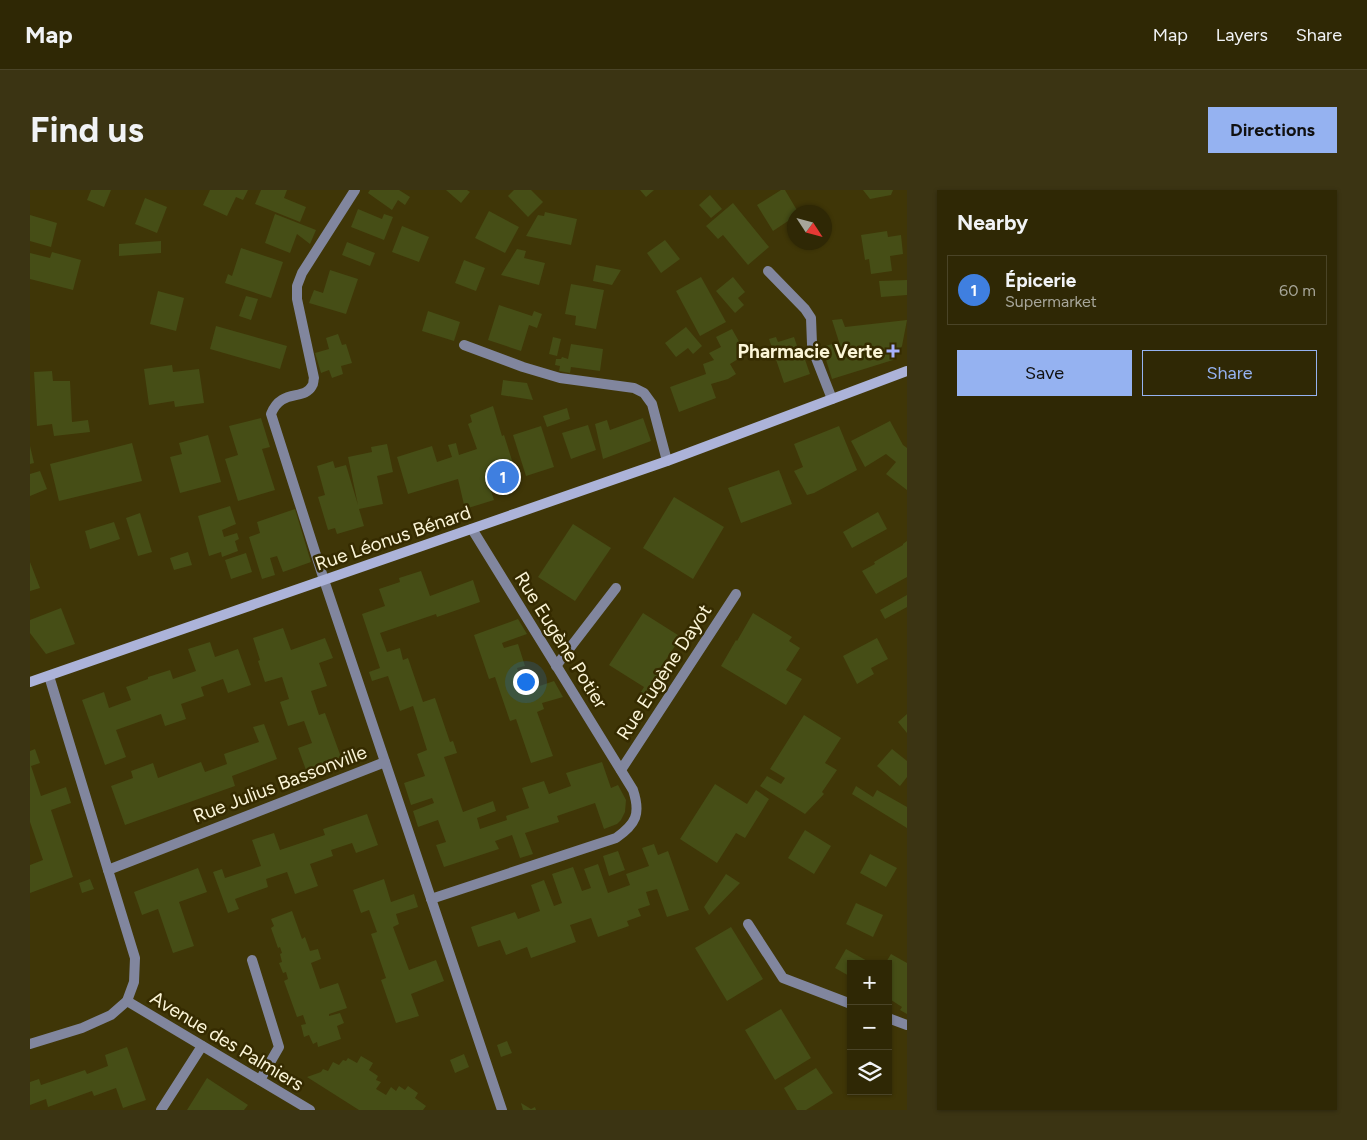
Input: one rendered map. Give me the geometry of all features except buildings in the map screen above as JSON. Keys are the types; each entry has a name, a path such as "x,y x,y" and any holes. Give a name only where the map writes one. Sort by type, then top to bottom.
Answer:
{"street":[{"path":"355,190 302,273 297,286 297,299 314,378 312,386 306,391 280,399 274,405 271,414 385,762"},
{"path":"768,271 805,309 811,318 814,354 832,399"},
{"path":"464,345 523,367 560,378 634,388 644,393 652,404 667,461"},
{"name":"Rue Léonus Bénard","path":"30,682 667,461 907,371"},
{"name":"Rue Eugène Potier","path":"472,529 621,770"},
{"path":"556,666 616,588"},
{"name":"Rue Eugène Dayot","path":"621,770 736,594"},
{"path":"30,1044 82,1028 112,1015 127,1001 134,982 135,958 49,676"},
{"name":"Rue Julius Bassonville","path":"108,870 385,762 502,1110"},
{"path":"431,899 616,838 628,829 636,816 637,802 633,790 621,770"},
{"path":"748,924 783,978 847,1002"},
{"path":"252,960 279,1047 260,1080"},
{"name":"Avenue des Palmiers","path":"127,1001 310,1110"},
{"path":"892,1019 907,1025"},
{"path":"161,1110 202,1046"}],"place":[{"name":"Pharmacie Verte","path":"893,351"},
{"name":"Épicerie","path":"503,477"}]}
